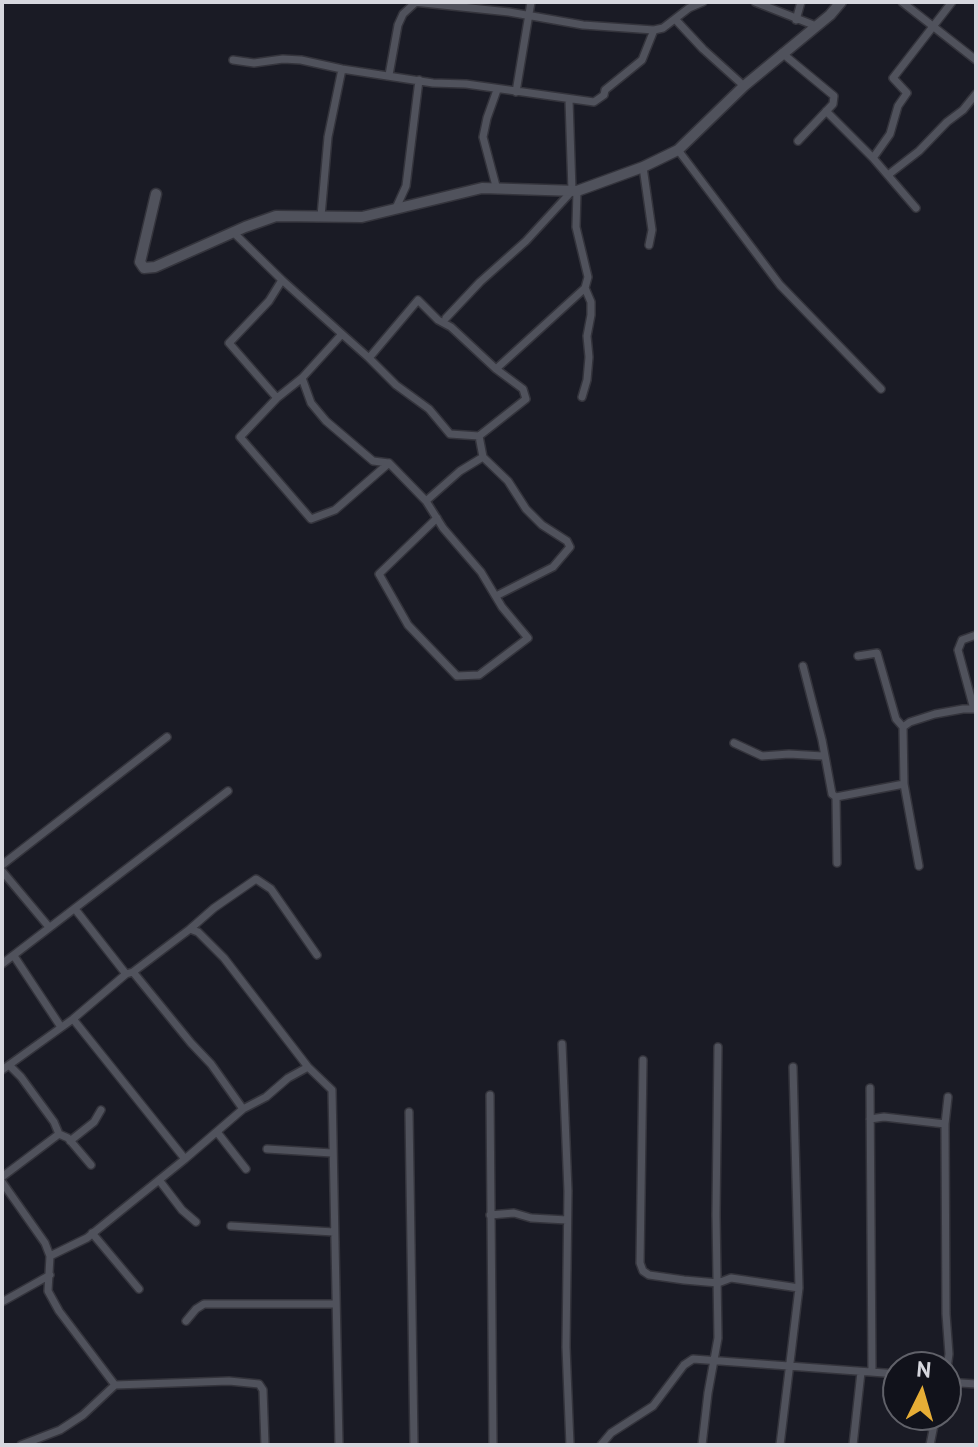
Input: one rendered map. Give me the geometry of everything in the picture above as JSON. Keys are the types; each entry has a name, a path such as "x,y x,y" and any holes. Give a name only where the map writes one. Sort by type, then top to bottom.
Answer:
{"street":[{"path":"389,75 398,25 403,14 415,2 531,15 583,25 654,30 663,28 689,8 703,2"},
{"path":"516,92 531,2"},
{"path":"755,2 816,26"},
{"path":"796,20 801,2"},
{"path":"156,194 140,262 144,268 155,267 276,216 362,217 496,186 531,191 574,191 643,167 678,150 697,135 744,86 841,2"},
{"path":"902,2 976,60"},
{"path":"873,158 890,134 898,106 907,93 893,78 952,2"},
{"path":"675,19 744,86"},
{"path":"233,60 254,63 283,59 594,102 642,60 654,30"},
{"path":"782,53 834,96 833,104 798,141"},
{"path":"321,216 328,137 342,69"},
{"path":"396,208 406,186 419,80"},
{"path":"496,186 483,137 497,90"},
{"path":"888,175 919,151 976,94"},
{"path":"496,369 585,288 588,277 576,227 569,100"},
{"path":"826,111 873,158 916,208"},
{"path":"678,150 780,285 881,389"},
{"path":"643,167 652,230 649,245"},
{"path":"446,318 574,191"},
{"path":"233,232 396,385 429,409 450,434 479,436 526,399 523,389 418,300 369,358"},
{"path":"277,398 229,343 269,301 282,280"},
{"path":"582,397 587,380 587,336 591,315 591,302 585,288"},
{"path":"342,334 302,378 277,398 240,437 311,519 335,510 389,463"},
{"path":"302,378 311,403 326,421 373,461 389,463 426,501 528,638 479,675 457,676 408,625 379,574 437,518"},
{"path":"479,436 483,457 508,481 526,509 542,525 567,541 570,547 553,567 496,596"},
{"path":"426,501 460,471 483,457"},
{"path":"903,727 935,714 975,710 958,650 962,640 976,635"},
{"path":"858,656 877,653 896,719 903,727 904,784 919,866"},
{"path":"803,666 822,740 830,788 836,797 837,863"},
{"path":"49,927 2,868 167,737"},
{"path":"734,743 762,756 823,756"},
{"path":"836,797 904,784"},
{"path":"2,964 228,791"},
{"path":"91,1165 70,1141 59,1134 54,1122 21,1077 6,1067 256,879 271,889 317,955"},
{"path":"75,909 211,1064 243,1109"},
{"path":"190,929 198,932 224,958 308,1067 332,1090 339,1445"},
{"path":"14,956 61,1027"},
{"path":"73,1019 185,1159"},
{"path":"562,1044 565,1074 566,1347 570,1445"},
{"path":"702,1445 715,1359 718,1047"},
{"path":"643,1060 641,1267 649,1275 718,1283 731,1278 799,1288"},
{"path":"50,1256 92,1233 243,1109 266,1097 288,1078 308,1067"},
{"path":"780,1445 799,1288 793,1067"},
{"path":"870,1088 872,1372"},
{"path":"490,1095 493,1445"},
{"path":"948,1097 945,1124 949,1351"},
{"path":"70,1141 94,1122 101,1110"},
{"path":"409,1112 414,1445"},
{"path":"870,1119 884,1117 945,1124"},
{"path":"217,1132 246,1169"},
{"path":"48,1291 50,1256 45,1243 6,1194 2,1180 59,1134"},
{"path":"267,1149 332,1153"},
{"path":"159,1180 182,1210 196,1222"},
{"path":"490,1215 514,1213 531,1218 567,1220"},
{"path":"231,1226 334,1232"},
{"path":"92,1233 139,1289"},
{"path":"2,1302 50,1275"},
{"path":"37,1283 48,1291 59,1311 115,1385"},
{"path":"186,1321 204,1304 336,1304"},
{"path":"601,1445 611,1433 653,1406 688,1361 715,1359 882,1373"},
{"path":"853,1445 861,1372"},
{"path":"21,1445 60,1430 83,1415 115,1385 229,1381 259,1384 263,1390 265,1445"}]}
